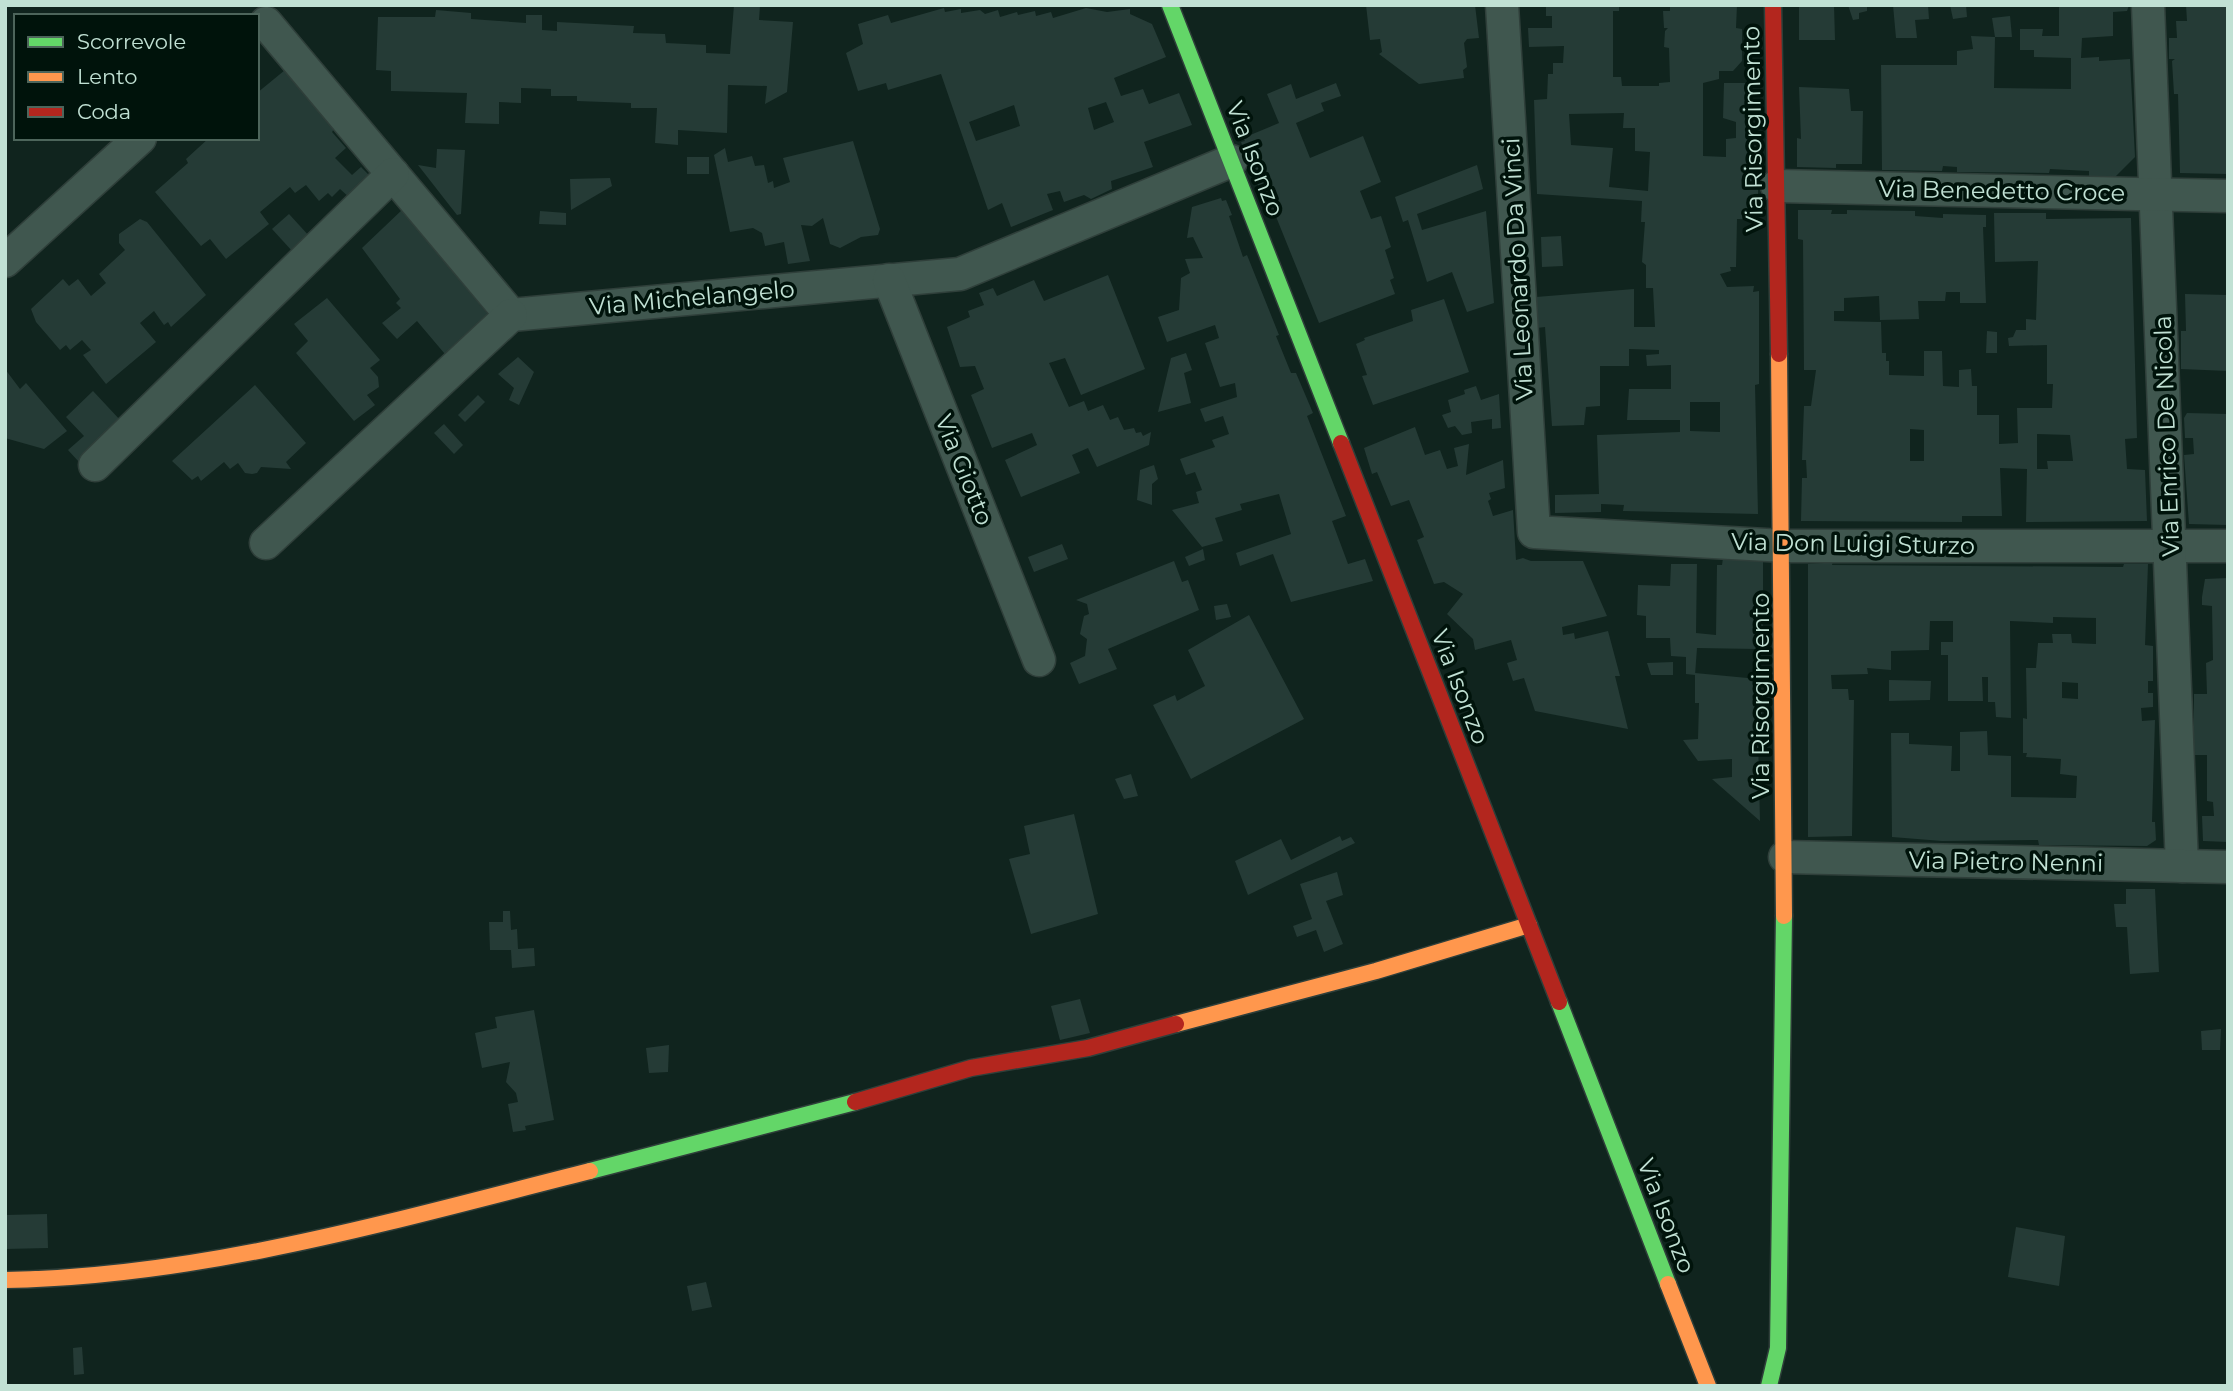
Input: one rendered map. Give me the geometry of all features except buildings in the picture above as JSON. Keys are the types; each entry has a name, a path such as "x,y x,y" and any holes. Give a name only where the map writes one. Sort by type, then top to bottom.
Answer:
{"street":[{"name":"Via Isonzo","path":"1170,5 1708,1386"},
{"name":"Via Leonardo Da Vinci","path":"1502,5 1534,532"},
{"name":"Via Risorgimento","path":"1769,1386 1777,1348 1785,857 1783,546 1773,5"},
{"name":"Via Enrico De Nicola","path":"2148,5 2172,546 2182,866"},
{"path":"265,20 511,315 266,543"},
{"path":"5,261 138,140"},
{"name":"Via Michelangelo","path":"511,315 960,274 1231,161"},
{"path":"95,465 393,174"},
{"name":"Via Benedetto Croce","path":"1777,186 2228,196"},
{"name":"Via Giotto","path":"888,280 1039,660"},
{"name":"Via Don Luigi Sturzo","path":"1534,532 1783,546 2228,546"},
{"name":"Via Pietro Nenni","path":"1785,857 2228,867"},
{"path":"5,1280 91,1277 179,1264 357,1230 831,1109 971,1068 1088,1048 1376,971 1529,925"}],"traffic: fast":[{"path":"1170,5 1341,443"},
{"path":"1769,1386 1778,1348 1784,916"},
{"path":"1559,1002 1668,1284"},
{"path":"590,1171 855,1102"}],"traffic: slow":[{"path":"1779,354 1784,916"},
{"path":"1176,1024 1376,971 1529,925"},
{"path":"5,1280 79,1276 227,1257 373,1226 590,1171"},
{"path":"1668,1284 1708,1386"}],"traffic: jam":[{"path":"1773,5 1779,354"},
{"path":"1341,443 1559,1002"},
{"path":"855,1102 971,1068 1088,1048 1176,1024"}]}
